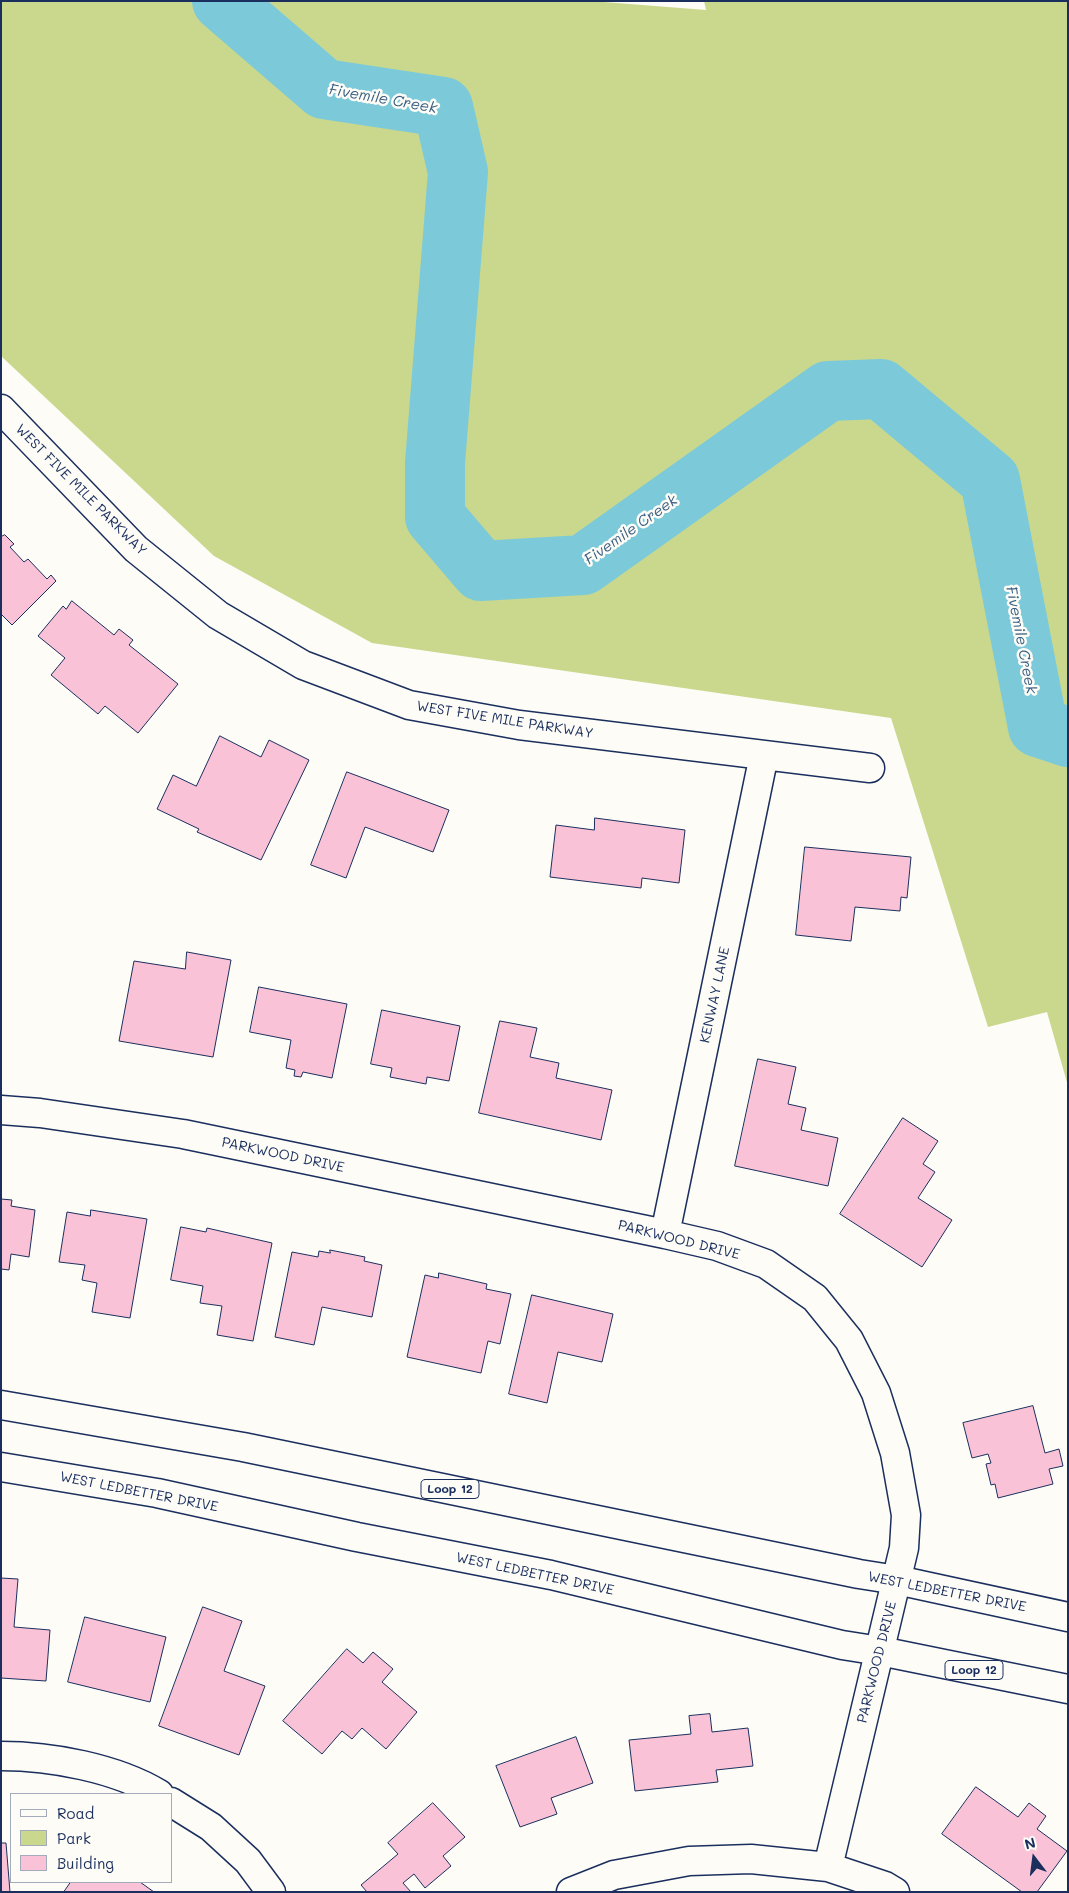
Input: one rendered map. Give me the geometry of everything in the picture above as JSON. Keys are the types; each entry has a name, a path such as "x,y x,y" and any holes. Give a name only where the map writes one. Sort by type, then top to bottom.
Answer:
{"street":[{"name":"WEST FIVE MILE PARKWAY","path":"1,409 136,548 218,615 303,665 409,705 518,725 870,768"},
{"name":"KENWAY LANE","path":"665,1234 764,755"},
{"name":"PARKWOOD DRIVE","path":"1,1110 40,1113 183,1134 665,1234 717,1246 766,1264 816,1298 849,1340 876,1393 895,1453 906,1515 904,1548 828,1867"},
{"name":"WEST LEDBETTER DRIVE","path":"1,1405 244,1447 1068,1617"},
{"name":"WEST LEDBETTER DRIVE","path":"1,1467 157,1493 357,1537 551,1575 832,1643 1068,1689"},
{"path":"1,1756 78,1763 144,1785 157,1793"},
{"path":"172,1803 212,1827 248,1861 271,1892"},
{"path":"571,1892 614,1875 689,1861 751,1858 828,1867 885,1886 895,1892"}],"green space":[{"path":"1,1 591,1 706,10 704,1 1068,1 1068,1086 1047,1012 988,1027 891,718 372,643 214,556 1,356"}],"building":[{"path":"5,535 14,544 10,547 24,562 28,559 47,579 51,575 56,581 12,625 1,614 1,537"},
{"path":"72,601 114,635 119,629 133,640 129,645 178,684 138,733 105,706 98,714 51,675 65,658 38,636 63,606 66,609"},
{"path":"220,736 261,757 269,740 309,760 261,860 197,832 199,829 157,809 173,775 196,786"},
{"path":"347,772 449,810 433,852 365,827 346,878 311,865"},
{"path":"595,818 685,830 679,883 642,878 641,888 550,877 556,825 594,830"},
{"path":"805,847 911,857 907,898 901,897 900,911 855,907 851,941 796,935"},
{"path":"187,952 231,960 213,1057 119,1041 134,961 185,969"},
{"path":"259,987 347,1004 332,1078 303,1072 301,1077 294,1076 295,1070 286,1068 291,1040 250,1032"},
{"path":"382,1010 460,1026 449,1081 427,1077 426,1084 390,1077 392,1068 371,1064"},
{"path":"500,1021 537,1028 530,1057 559,1063 556,1078 612,1090 601,1140 479,1113"},
{"path":"758,1059 796,1067 788,1104 806,1108 801,1130 838,1138 828,1186 735,1166"},
{"path":"903,1118 938,1141 923,1164 935,1172 918,1198 952,1220 922,1267 840,1214"},
{"path":"1,1199 12,1200 11,1206 35,1210 29,1257 11,1254 9,1270 1,1269"},
{"path":"91,1210 147,1219 130,1318 92,1312 97,1283 82,1280 85,1265 59,1262 67,1212 90,1216"},
{"path":"181,1227 206,1232 207,1228 272,1243 253,1341 217,1335 222,1306 200,1303 203,1286 171,1280"},
{"path":"330,1250 365,1257 364,1261 382,1265 372,1317 322,1307 314,1345 275,1337 292,1252 318,1257 319,1251 330,1253"},
{"path":"439,1273 487,1284 486,1289 511,1294 500,1344 488,1341 481,1373 407,1357 425,1275 438,1278"},
{"path":"532,1295 613,1314 602,1362 558,1352 547,1403 509,1394"},
{"path":"1033,1406 1045,1453 1059,1449 1063,1466 1049,1469 1053,1484 998,1498 995,1484 991,1485 986,1464 991,1463 988,1454 972,1458 963,1423"},
{"path":"1,1578 18,1579 14,1627 50,1630 46,1681 1,1678"},
{"path":"203,1607 242,1621 224,1671 265,1686 239,1755 159,1726"},
{"path":"85,1617 166,1637 150,1702 68,1682"},
{"path":"347,1649 363,1663 373,1652 393,1669 382,1682 417,1712 386,1749 362,1728 352,1739 342,1731 322,1754 283,1721"},
{"path":"710,1714 712,1732 748,1728 753,1766 716,1770 718,1782 635,1791 629,1740 691,1734 689,1716"},
{"path":"576,1737 593,1783 551,1798 557,1814 520,1827 496,1766"},
{"path":"976,1787 1018,1817 1029,1803 1046,1816 1037,1829 1067,1851 1037,1892 1022,1892 942,1834"},
{"path":"433,1803 465,1837 443,1856 451,1866 425,1888 414,1874 403,1883 411,1892 367,1892 361,1885 398,1854 388,1843"},
{"path":"1,1843 6,1843 10,1892 1,1892"},
{"path":"70,1883 141,1883 154,1892 64,1892"}],"waterway":[{"name":"Fivemile Creek","path":"222,1 324,89 443,107 458,172 435,463 435,517 481,571 583,565 828,391 881,389 990,480 1038,727 1068,737"}]}
